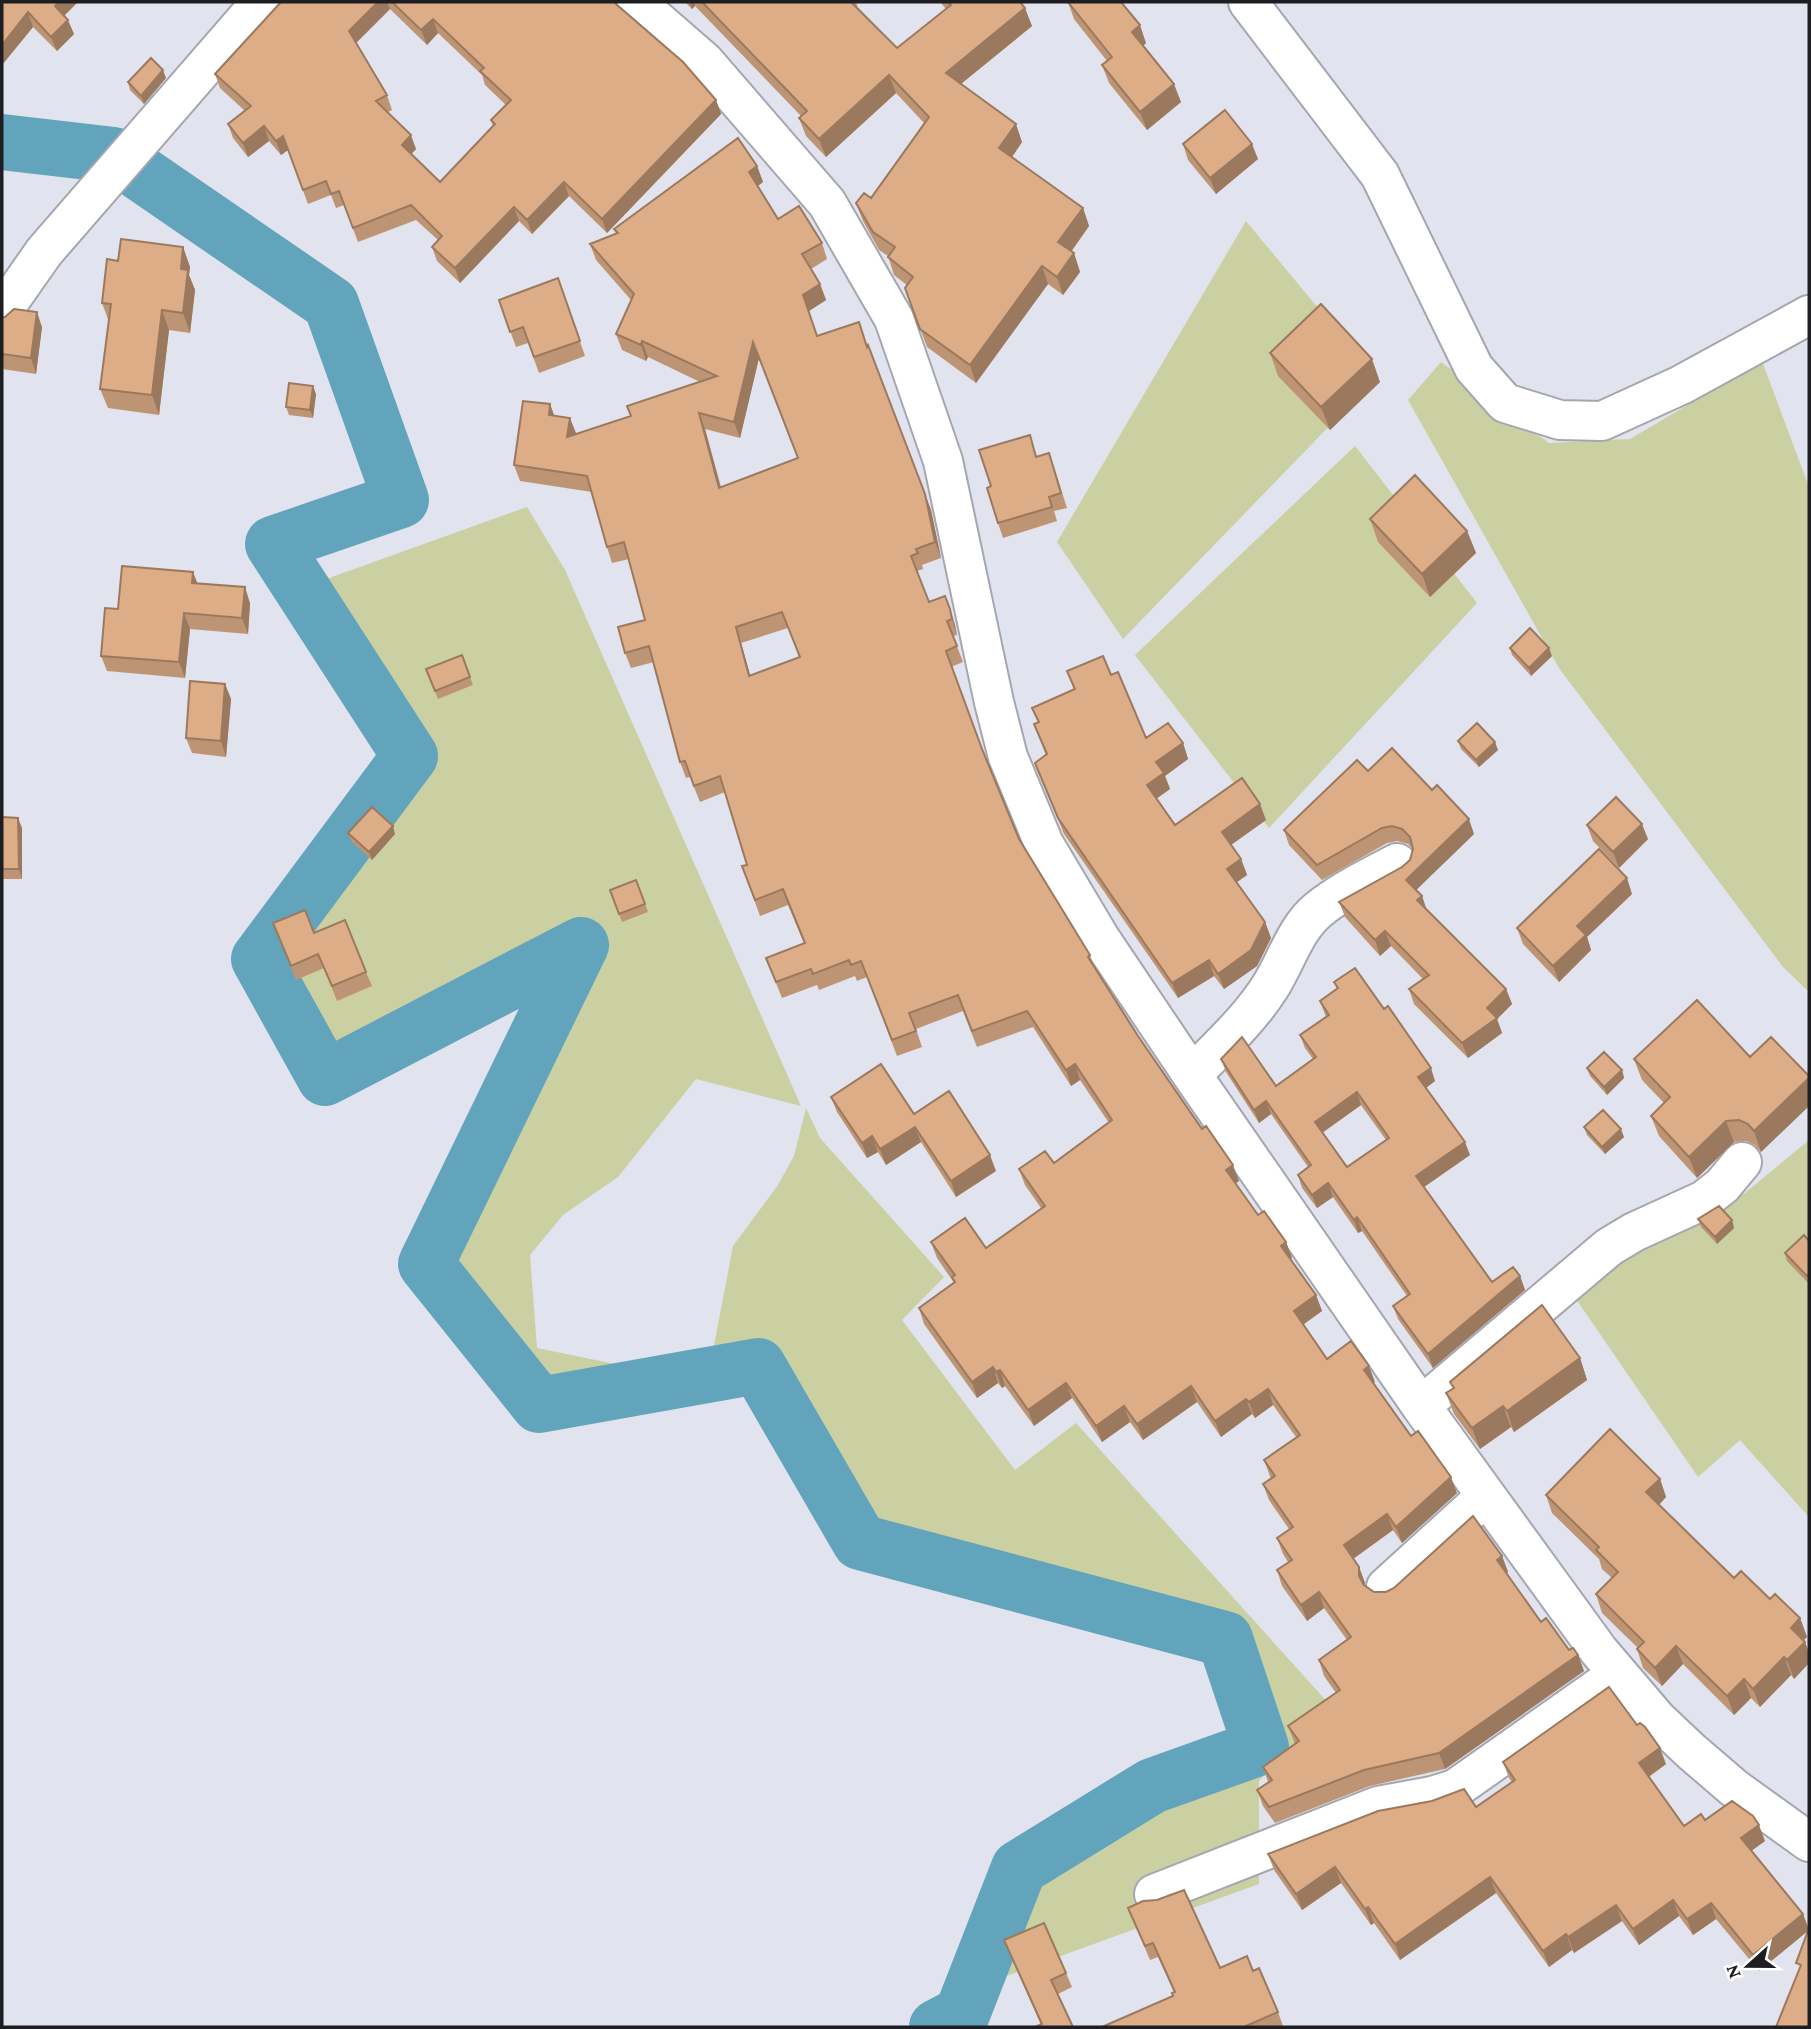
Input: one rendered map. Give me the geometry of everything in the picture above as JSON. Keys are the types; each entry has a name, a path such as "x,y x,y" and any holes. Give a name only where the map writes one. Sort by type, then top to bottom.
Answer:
{"street":[{"path":"2,312 44,252 261,2"},
{"path":"636,2 704,61 827,203 894,319 943,461 1008,757 1044,844 1100,938 1421,1406 1618,1675 1657,1719 1692,1752 1734,1788 1809,1842"},
{"path":"1248,2 1380,175 1474,369 1505,403 1560,420 1602,421 1681,385 1809,314"},
{"path":"1192,1075 1253,1011 1271,986 1310,918 1327,904 1397,863"},
{"path":"1421,1406 1609,1247 1634,1232 1704,1200 1722,1186 1742,1163"},
{"path":"1386,1587 1486,1496"},
{"path":"1154,1894 1378,1806 1455,1789 1618,1675"}],"green space":[{"path":"1246,221 1376,378 1123,639 1057,542"},
{"path":"1762,361 1809,487 1809,992 1783,967 1559,668 1408,400 1441,362 1549,443 1630,439"},
{"path":"1355,446 1477,603 1269,828 1135,655"},
{"path":"527,507 565,570 801,1106 696,1079 618,1177 563,1215 530,1255 537,1348 615,1364 712,1356 733,1246 778,1185 794,1156 806,1108 820,1138 944,1277 902,1320 1015,1470 1076,1423 1330,1705 1259,1781 1259,1884 951,1996 1008,1847 1120,1774 1231,1739 1205,1654 843,1552 744,1392 523,1427 435,1311 402,1249 543,982 316,1103 239,949 393,755 282,595"},
{"path":"1809,1140 1809,1517 1740,1440 1698,1477 1574,1296 1634,1232 1745,1193"}],"building":[{"path":"2,2 59,2 55,6 68,20 51,37 28,12 2,45"},
{"path":"281,2 378,2 349,31 387,95 376,101 411,135 402,145 440,182 495,124 491,120 511,100 480,71 484,68 433,19 421,30 392,2 615,2 683,62 716,100 602,219 564,182 527,220 514,207 455,268 432,247 442,236 411,205 353,228 339,191 331,194 326,181 303,190 283,136 276,141 264,126 243,143 228,124 251,106 215,74"},
{"path":"702,2 851,2 897,48 951,5 948,2 1020,2 1025,8 946,73 1016,124 999,148 1083,208 1058,242 1074,253 1057,277 1042,266 970,365 920,329 905,288 913,277 888,257 895,247 873,232 856,203 864,193 871,198 929,117 889,75 819,139 799,118 807,111"},
{"path":"1068,2 1121,2 1140,25 1132,32 1174,84 1140,112 1102,65 1112,57"},
{"path":"151,58 163,70 141,96 128,82"},
{"path":"1225,110 1252,144 1210,178 1183,144"},
{"path":"738,138 757,166 749,172 778,219 799,206 822,243 802,254 820,284 803,295 817,336 859,322 925,494 935,542 916,549 918,553 911,556 929,602 945,596 950,609 952,619 947,621 957,646 946,651 1019,839 1138,1036 1202,1129 1206,1126 1233,1165 1226,1170 1258,1215 1264,1211 1286,1242 1281,1246 1316,1295 1294,1311 1327,1359 1351,1341 1369,1366 1364,1370 1411,1436 1418,1431 1451,1477 1396,1527 1387,1514 1344,1545 1359,1567 1359,1576 1364,1585 1374,1592 1386,1592 1394,1588 1473,1516 1502,1556 1497,1560 1541,1622 1546,1618 1569,1650 1573,1648 1578,1655 1439,1753 1364,1770 1269,1807 1257,1790 1272,1780 1263,1767 1299,1741 1288,1726 1340,1690 1319,1660 1351,1637 1319,1592 1301,1605 1277,1570 1292,1560 1277,1538 1293,1527 1263,1484 1275,1476 1264,1460 1300,1435 1268,1389 1249,1402 1246,1399 1215,1421 1191,1386 1137,1424 1124,1406 1096,1426 1066,1383 1028,1410 1000,1370 996,1372 993,1367 972,1382 919,1308 955,1282 952,1277 955,1275 931,1242 965,1218 986,1248 1045,1206 1019,1169 1045,1151 1054,1163 1112,1120 1075,1064 1066,1070 1027,1011 972,1031 958,995 909,1013 916,1031 892,1040 861,961 851,965 849,960 813,974 811,969 776,982 766,958 805,943 783,889 755,900 742,866 747,865 720,776 694,786 685,761 680,762 649,646 625,653 618,627 645,620 624,542 607,547 587,476 514,465 523,401 550,404 549,415 570,418 567,437 631,416 627,406 717,376 642,341 641,345 616,334 634,294 590,244 618,233 614,229","holes":["753,342 798,458 719,488 699,413 734,422","782,612 800,657 749,676 736,627"]},
{"path":"121,239 183,247 181,269 188,270 183,313 162,310 152,395 100,389 111,304 102,303 107,259 118,261"},
{"path":"558,278 580,341 534,357 523,327 510,332 499,300"},
{"path":"1321,304 1372,359 1321,407 1270,353"},
{"path":"14,309 37,312 31,358 2,354 2,317"},
{"path":"289,383 313,386 310,410 286,407"},
{"path":"1030,435 1036,457 1049,453 1061,493 1049,497 1052,507 998,523 987,488 991,486 979,450"},
{"path":"1415,475 1467,531 1422,574 1370,519"},
{"path":"122,566 193,572 192,583 245,587 242,618 184,613 179,662 101,656 105,608 118,609"},
{"path":"1530,628 1549,648 1529,668 1510,648"},
{"path":"462,655 470,677 435,691 426,669"},
{"path":"1103,656 1111,675 1118,672 1146,738 1168,723 1183,743 1156,762 1164,773 1147,785 1175,825 1242,778 1260,804 1222,832 1241,859 1227,869 1265,922 1251,950 1218,974 1209,960 1172,983 1058,818 1035,763 1047,754 1034,724 1039,722 1032,708 1075,689 1067,671"},
{"path":"190,681 225,684 221,741 186,738"},
{"path":"1477,723 1495,742 1476,760 1458,741"},
{"path":"1392,748 1432,790 1437,785 1469,819 1406,880 1422,896 1417,900 1506,989 1487,1008 1497,1018 1462,1043 1409,989 1429,975 1385,931 1375,940 1339,902 1410,860 1413,849 1410,837 1402,829 1392,826 1382,828 1317,865 1284,830 1357,760 1368,771"},
{"path":"1616,797 1642,824 1613,852 1587,825"},
{"path":"372,807 393,826 369,852 348,833"},
{"path":"2,817 18,818 19,869 2,869"},
{"path":"1599,849 1627,878 1577,926 1586,935 1553,966 1517,928"},
{"path":"636,880 645,904 619,914 610,890"},
{"path":"305,910 314,933 345,920 366,972 332,986 318,954 291,966 273,923"},
{"path":"1355,968 1384,1009 1388,1006 1431,1068 1418,1077 1465,1142 1416,1176 1492,1282 1513,1267 1520,1276 1428,1354 1393,1306 1410,1294 1357,1217 1354,1220 1328,1183 1312,1195 1298,1175 1311,1165 1266,1101 1254,1110 1221,1059 1242,1037 1276,1086 1316,1057 1300,1035 1329,1015 1320,1001 1338,988 1334,982","holes":["1357,1092 1389,1138 1347,1167 1315,1122"]},
{"path":"1697,1000 1750,1057 1771,1037 1809,1078 1754,1131 1739,1120 1726,1121 1689,1157 1651,1116 1670,1097 1634,1059"},
{"path":"1604,1052 1622,1070 1604,1087 1587,1068"},
{"path":"881,1064 914,1114 949,1091 990,1155 951,1181 915,1127 880,1149 872,1136 862,1143 831,1097"},
{"path":"1603,1110 1621,1129 1602,1147 1584,1127"},
{"path":"1719,1206 1732,1220 1715,1237 1698,1219"},
{"path":"1804,1235 1809,1241 1807,1276 1785,1253"},
{"path":"1542,1305 1580,1358 1507,1411 1503,1406 1472,1428 1446,1393 1454,1388 1450,1382"},
{"path":"1610,1429 1660,1479 1646,1492 1734,1578 1741,1571 1770,1599 1775,1594 1800,1618 1791,1628 1805,1642 1787,1660 1784,1657 1753,1689 1744,1679 1727,1696 1676,1646 1655,1668 1637,1649 1644,1642 1596,1594 1618,1572 1596,1550 1599,1547 1546,1495"},
{"path":"1609,1687 1637,1725 1640,1723 1645,1727 1660,1748 1639,1763 1684,1826 1701,1814 1705,1820 1732,1801 1753,1816 1759,1825 1741,1838 1803,1914 1753,1955 1711,1903 1687,1919 1673,1900 1633,1929 1616,1905 1568,1937 1566,1934 1543,1951 1490,1877 1395,1944 1368,1907 1365,1909 1335,1867 1296,1894 1268,1854 1378,1811 1432,1801 1464,1789 1476,1807 1515,1780 1503,1762"},
{"path":"1184,1890 1220,1968 1247,1956 1253,1971 1259,1968 1278,2012 1246,2027 1102,2027 1173,1996 1172,1993 1175,1992 1153,1943 1145,1946 1128,1908"},
{"path":"1044,1923 1066,1973 1051,1980 1073,2027 1035,2027 1042,2024 1004,1940"},
{"path":"1809,1928 1809,2027 1776,2027 1801,1965 1796,1963"}],"waterway":[{"path":"2,142 114,155 331,304 401,500 273,544 410,756 259,959 325,1078 581,945 426,1264 539,1405 758,1366 860,1542 1225,1639 1261,1747 1152,1786 1019,1868 962,2014 937,2027"}]}
